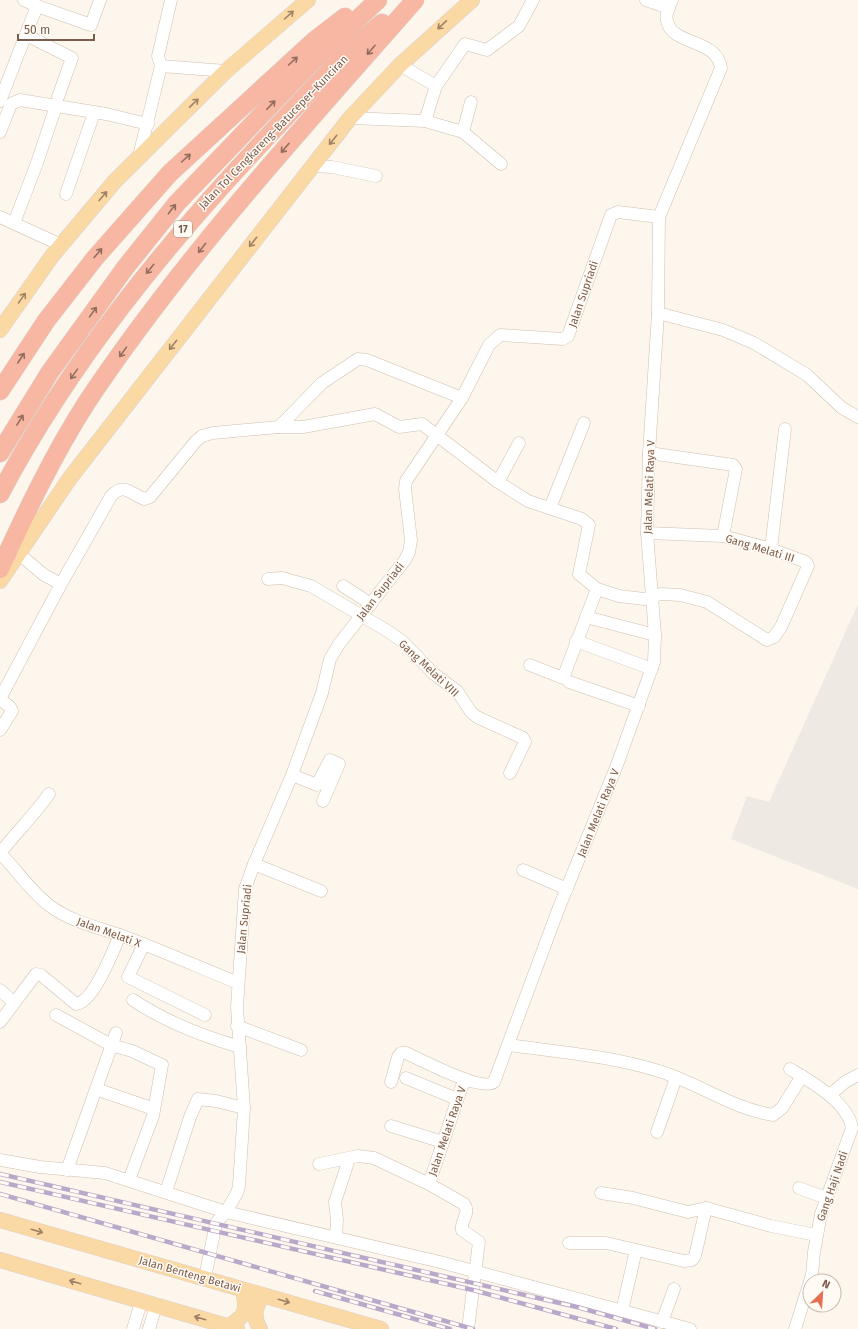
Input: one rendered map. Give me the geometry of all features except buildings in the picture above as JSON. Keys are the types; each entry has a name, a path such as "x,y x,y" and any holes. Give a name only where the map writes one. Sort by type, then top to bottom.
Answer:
{"highway":[{"path":"0,391 46,321 95,258 170,173 315,40 367,0"},
{"name":"Jalan Tol Cengkareng–Batuceper–Kunciran","path":"0,453 50,372 121,274 177,203 311,63 378,0"},
{"name":"Jalan Tol Cengkareng–Batuceper–Kunciran","path":"0,494 67,384 142,279 191,219 328,73 379,25 411,0"},
{"path":"0,569 37,489 87,403 114,363 162,299 242,198 415,0"}],"main road":[{"path":"0,330 61,245 115,181 226,72 308,0"},
{"path":"0,581 70,478 350,118 400,65 472,0"},
{"name":"Jalan Benteng Betawi","path":"0,1220 381,1329"},
{"path":"0,1260 233,1328 245,1312 246,1302 243,1290"},
{"path":"260,1329 254,1317 255,1310 262,1295"}],"street":[{"path":"24,0 91,25 100,0"},
{"path":"139,156 148,124 160,66 158,56 171,0"},
{"path":"425,122 436,86 465,44 486,50 519,26 533,0"},
{"path":"646,0 670,4 667,21 670,28 676,34 715,54 720,61 721,68 659,217"},
{"path":"0,101 37,6"},
{"path":"14,223 38,163 72,58 26,35"},
{"path":"400,65 436,86"},
{"path":"160,66 226,72"},
{"path":"0,132 11,104 20,100 57,102 94,113 148,124"},
{"path":"463,132 471,102"},
{"path":"66,194 94,113"},
{"path":"350,118 425,122 463,132 501,164"},
{"path":"312,166 332,167 376,176"},
{"name":"Jalan Supriadi","path":"204,1278 216,1223 226,1212 237,1193 239,1186 244,1108 240,1047 237,1026 238,983 245,889 254,864 292,775 322,693 330,660 339,644 405,560 411,540 405,489 406,482 439,435 462,398 489,345 500,335 563,339 568,336 611,215 618,212 659,217"},
{"path":"0,217 61,245"},
{"name":"Jalan Melati Raya V","path":"468,1329 480,1242 464,1232 461,1227 467,1213 467,1208 464,1204 429,1184 462,1086 466,1081 492,1084 496,1078 567,889 617,765 652,669 655,635 647,533 649,453 658,313 659,217"},
{"path":"658,313 724,330 754,343 807,375 842,408 858,417"},
{"path":"279,427 322,383 358,359 367,360 462,398"},
{"path":"0,730 12,711 10,707 1,700 2,694 61,584 111,496 117,490 123,489 144,499 150,497 196,441 207,434 279,427 303,427 374,414 399,427 422,424 439,435 498,482 528,500 582,519 589,525 579,574 597,589 631,598 644,599 652,597"},
{"path":"550,508 584,423"},
{"path":"771,548 785,429"},
{"path":"498,482 519,443"},
{"path":"649,453 733,464 736,469 723,536"},
{"name":"Gang Melati III","path":"647,533 723,536 771,548 806,562 808,566 781,627 774,637 767,640 707,602 680,595 661,594 652,597"},
{"path":"18,553 44,575 61,584"},
{"path":"268,579 282,578 311,586 361,616"},
{"path":"343,586 371,604"},
{"path":"530,665 562,678 597,589"},
{"name":"Gang Melati VIII","path":"361,616 402,641 434,674 457,691 471,712 477,717 523,738 525,742 510,773"},
{"path":"586,617 655,635"},
{"path":"576,641 652,669"},
{"path":"569,682 639,706"},
{"path":"292,775 317,785 330,760 339,764 323,801"},
{"path":"0,853 31,819 49,794"},
{"name":"Jalan Melati X","path":"0,853 16,870 32,891 50,906 71,918 144,944 238,983"},
{"path":"254,864 321,891"},
{"path":"523,870 567,889"},
{"path":"0,1022 36,974 41,975 76,1004 78,1004 89,995 104,972 120,935"},
{"path":"144,944 128,977 205,1015"},
{"path":"0,990 14,1003"},
{"path":"133,1000 152,1013 182,1027 210,1038 240,1047"},
{"path":"56,1015 111,1045 144,1056 162,1065 154,1109 129,1180"},
{"path":"237,1026 301,1050"},
{"path":"67,1170 116,1033"},
{"path":"508,1044 626,1062 664,1073 727,1100 773,1115 782,1108 802,1076"},
{"path":"392,1082 398,1057 401,1053 406,1052 466,1081"},
{"name":"Gang Haji Nadi","path":"790,1068 830,1095 848,1117 852,1128 826,1198 816,1235 812,1275 795,1329"},
{"path":"830,1095 845,1082 858,1075"},
{"path":"406,1078 457,1099"},
{"path":"657,1132 676,1078"},
{"path":"96,1089 154,1109"},
{"path":"166,1192 190,1117 198,1099 201,1098 244,1108"},
{"path":"391,1126 443,1142"},
{"path":"319,1164 358,1156 374,1158 429,1184"},
{"path":"336,1237 337,1220 335,1202 349,1158"},
{"path":"0,1160 26,1166 105,1173 226,1212 336,1237 476,1272 690,1329"},
{"path":"799,1188 826,1198"},
{"path":"601,1193 644,1200 688,1212 706,1208 771,1226 816,1235"},
{"path":"569,1243 606,1243 684,1260 692,1260 695,1256 706,1208"},
{"path":"622,1311 636,1250"},
{"path":"662,1322 674,1289"},
{"path":"133,1329 141,1302"},
{"path":"150,1329 156,1306"}],"shaded area":[{"path":"858,604 858,889 731,839 747,796 769,802"}],"railway":[{"path":"0,1174 577,1307 655,1329"},
{"path":"0,1182 473,1290 616,1329"},
{"path":"0,1194 473,1329"},
{"path":"315,1291 450,1329"}]}
